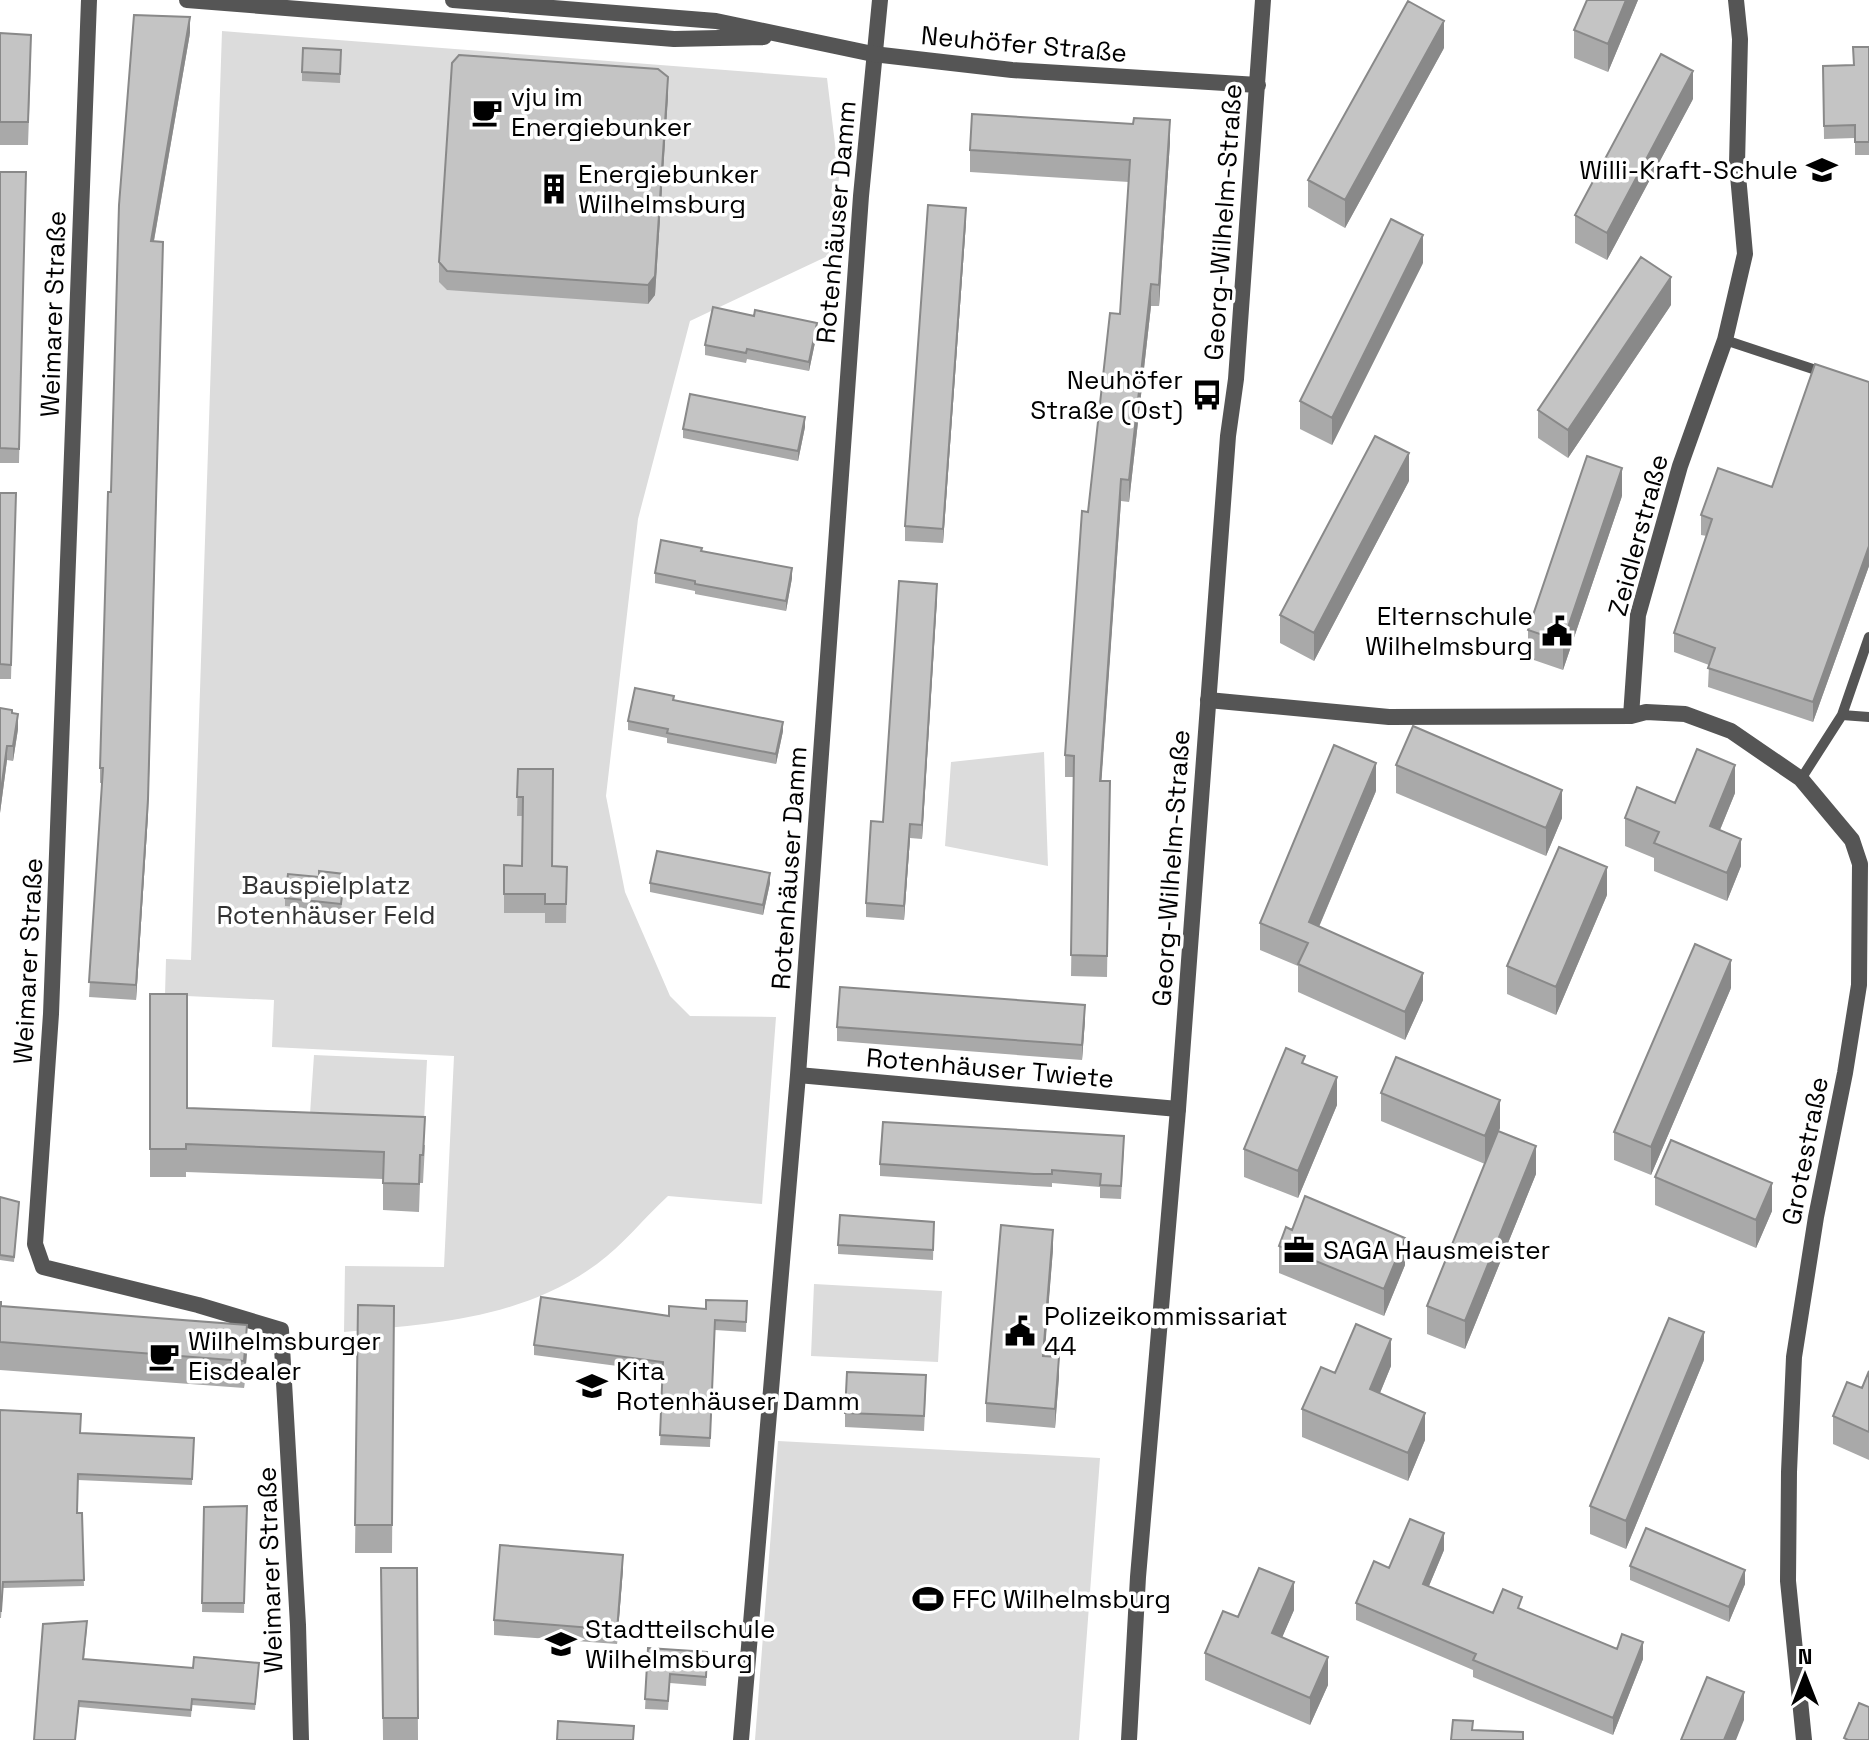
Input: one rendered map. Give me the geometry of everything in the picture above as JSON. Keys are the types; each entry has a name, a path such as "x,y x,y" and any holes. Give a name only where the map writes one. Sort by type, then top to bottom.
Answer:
{"street":[{"name":"Weimarer Straße","path":"89,0 52,998 35,1244 43,1267 198,1305 281,1330 298,1625 301,1740"},
{"name":"Neuhöfer Straße","path":"187,0 674,39 787,36"},
{"name":"Neuhöfer Straße","path":"453,0 716,21 873,54 1012,70 1258,85"},
{"name":"Rotenhäuser Damm","path":"741,1740 798,1075 873,54 880,0"},
{"name":"Georg-Wilhelm-Straße","path":"1129,1740 1138,1577 1178,1109 1228,436 1236,379 1263,0"},
{"name":"Zeidlerstraße","path":"1631,716 1638,615 1676,480 1725,340 1745,254 1737,164 1740,39 1736,0"},
{"path":"1208,700 1389,717 1631,716"},
{"name":"Grotestraße","path":"1631,716 1646,712 1685,714 1731,731 1801,779 1852,840 1860,864 1859,985 1816,1217 1794,1357 1788,1581 1804,1740"},
{"name":"Rotenhäuser Twiete","path":"798,1075 1178,1109"}],"lane":[{"path":"1725,340 1831,375"},
{"path":"1801,779 1842,715 1869,637"},
{"path":"1842,715 1869,717"}],"green space":[{"name":"Bauspielplatz Rotenhäuser Feld","path":"222,31 827,78 839,177 832,254 690,321 638,519 606,796 625,892 670,996 690,1016 776,1017 762,1204 668,1196 597,1264 538,1297 476,1316 344,1332 345,1266 444,1267 454,1056 272,1047 274,1000 165,995 166,959 191,960"},
{"path":"1044,752 1048,866 945,846 951,762"},
{"path":"314,1055 427,1060 424,1121 310,1114"},
{"path":"814,1284 942,1291 938,1362 811,1356"},
{"name":"FFC Wilhelmsburg","path":"778,1441 1100,1458 1079,1740 755,1740"}],"building":[{"path":"1587,0 1626,0 1608,44 1574,30"},
{"path":"1408,1 1444,21 1345,200 1308,180"},
{"path":"134,15 190,17 151,241 163,242 148,799 136,985 89,982 103,768 100,768 119,205"},
{"path":"0,33 31,35 28,122 0,122"},
{"path":"1853,47 1869,47 1869,142 1855,142 1855,125 1824,126 1823,66 1854,65"},
{"path":"303,48 341,50 340,74 302,72"},
{"path":"1661,54 1693,71 1607,233 1575,215"},
{"name":"Energiebunker Wilhelmsburg","path":"459,55 658,69 668,77 655,276 648,285 447,271 439,262 452,63"},
{"path":"972,114 1133,124 1134,118 1170,120 1159,285 1151,284 1129,480 1121,479 1100,781 1110,781 1107,956 1071,955 1074,756 1065,755 1082,511 1088,512 1110,313 1120,314 1130,160 970,150"},
{"path":"0,172 26,172 19,449 0,448"},
{"path":"928,205 966,208 943,529 905,526"},
{"path":"1391,219 1423,235 1332,418 1300,401"},
{"path":"1641,257 1671,277 1568,430 1538,410"},
{"path":"713,307 754,316 755,310 817,323 809,362 747,349 746,353 705,345"},
{"path":"1815,364 1869,382 1869,546 1813,702 1708,668 1715,648 1674,633 1712,519 1701,515 1718,468 1772,487"},
{"path":"690,394 805,417 798,451 683,429"},
{"path":"1375,436 1409,453 1314,633 1280,615"},
{"path":"1587,456 1622,468 1563,642 1528,630"},
{"path":"0,493 16,493 11,665 0,664"},
{"path":"661,540 792,568 786,601 655,573"},
{"path":"899,581 937,584 922,825 910,824 904,906 866,903 871,821 883,822"},
{"path":"635,688 674,696 673,700 783,722 776,754 667,733 668,729 628,721"},
{"path":"0,708 18,714 13,746 7,746 0,798"},
{"path":"1413,726 1562,790 1546,828 1396,765"},
{"path":"1334,745 1376,763 1309,922 1423,973 1405,1012 1298,964 1308,943 1260,923"},
{"path":"1697,749 1735,765 1710,826 1741,839 1727,873 1654,843 1659,832 1625,818 1637,787 1675,803"},
{"path":"518,769 553,769 552,866 567,867 566,904 545,904 545,894 504,894 504,865 522,866 523,797 517,797"},
{"path":"1559,847 1607,867 1556,987 1507,966"},
{"path":"657,851 770,873 763,905 650,883"},
{"path":"319,871 344,874 341,904 285,898 288,874 319,877"},
{"path":"1695,944 1731,960 1651,1147 1614,1132"},
{"path":"840,987 1085,1005 1082,1045 837,1027"},
{"path":"150,994 187,994 187,1108 425,1117 419,1184 383,1183 384,1152 186,1144 186,1149 150,1149"},
{"path":"1286,1048 1305,1056 1302,1063 1337,1077 1298,1171 1244,1149"},
{"path":"1396,1057 1500,1100 1485,1136 1381,1093"},
{"path":"883,1122 1124,1136 1121,1186 1100,1185 1101,1174 1052,1170 1052,1174 1034,1174 880,1164"},
{"path":"1498,1131 1536,1146 1465,1321 1427,1306"},
{"path":"1671,1140 1772,1183 1756,1220 1655,1177"},
{"path":"1305,1196 1405,1238 1384,1289 1279,1246 1286,1227 1292,1230"},
{"path":"0,1197 19,1202 14,1257 0,1255"},
{"path":"840,1215 934,1222 933,1250 838,1245"},
{"name":"Polizeikommissariat 44","path":"1001,1225 1053,1230 1043,1356 1059,1357 1055,1409 986,1403"},
{"path":"541,1297 669,1316 669,1306 706,1309 706,1300 747,1301 746,1322 715,1320 710,1438 660,1435 663,1362 534,1345"},
{"path":"0,1302 1,1306 247,1325 244,1361 0,1342"},
{"path":"358,1305 394,1306 392,1525 355,1525"},
{"path":"1669,1318 1704,1332 1626,1521 1590,1506"},
{"path":"1356,1324 1391,1339 1370,1389 1425,1413 1408,1453 1302,1409 1321,1367 1335,1373"},
{"path":"1869,1371 1869,1432 1833,1416 1847,1382 1862,1388"},
{"path":"847,1372 926,1375 924,1416 845,1413"},
{"path":"0,1410 81,1414 80,1433 194,1438 192,1479 78,1474 77,1513 82,1513 84,1580 3,1582 0,1611"},
{"path":"247,1506 244,1603 202,1603 204,1507"},
{"path":"1410,1519 1444,1533 1423,1584 1493,1613 1503,1589 1522,1597 1518,1608 1617,1649 1622,1634 1643,1642 1613,1718 1473,1660 1476,1654 1356,1603 1374,1561 1389,1568"},
{"path":"1646,1528 1745,1570 1729,1607 1630,1566"},
{"path":"500,1545 623,1555 617,1630 494,1620"},
{"path":"381,1568 417,1568 418,1718 383,1718"},
{"path":"1259,1568 1294,1582 1272,1633 1328,1657 1310,1698 1205,1653 1223,1611 1238,1617"},
{"path":"87,1621 83,1659 193,1668 194,1657 259,1663 255,1704 192,1699 191,1710 79,1701 75,1740 34,1740 43,1624"},
{"path":"648,1648 707,1652 706,1677 670,1674 668,1701 645,1699"},
{"path":"1707,1677 1744,1692 1724,1740 1681,1740"},
{"path":"1859,1703 1869,1707 1869,1740 1848,1740 1844,1738"},
{"path":"1453,1720 1473,1721 1472,1730 1523,1732 1523,1740 1451,1740"},
{"path":"558,1721 634,1726 633,1740 557,1740"}],"place":[{"name":"vju im Energiebunker","path":"487,112"},
{"name":"Willi-Kraft-Schule","path":"1822,170"},
{"name":"Energiebunker Wilhelmsburg","path":"554,189"},
{"name":"Neuhöfer Straße (Ost)","path":"1207,395"},
{"name":"Elternschule Wilhelmsburg","path":"1557,631"},
{"name":"SAGA Hausmeister","path":"1299,1250"},
{"name":"Polizeikommissariat 44","path":"1020,1331"},
{"name":"Wilhelmsburger Eisdealer","path":"164,1356"},
{"name":"Kita Rotenhäuser Damm","path":"592,1386"},
{"name":"FFC Wilhelmsburg","path":"928,1599"},
{"name":"Stadtteilschule Wilhelmsburg","path":"561,1644"}]}
